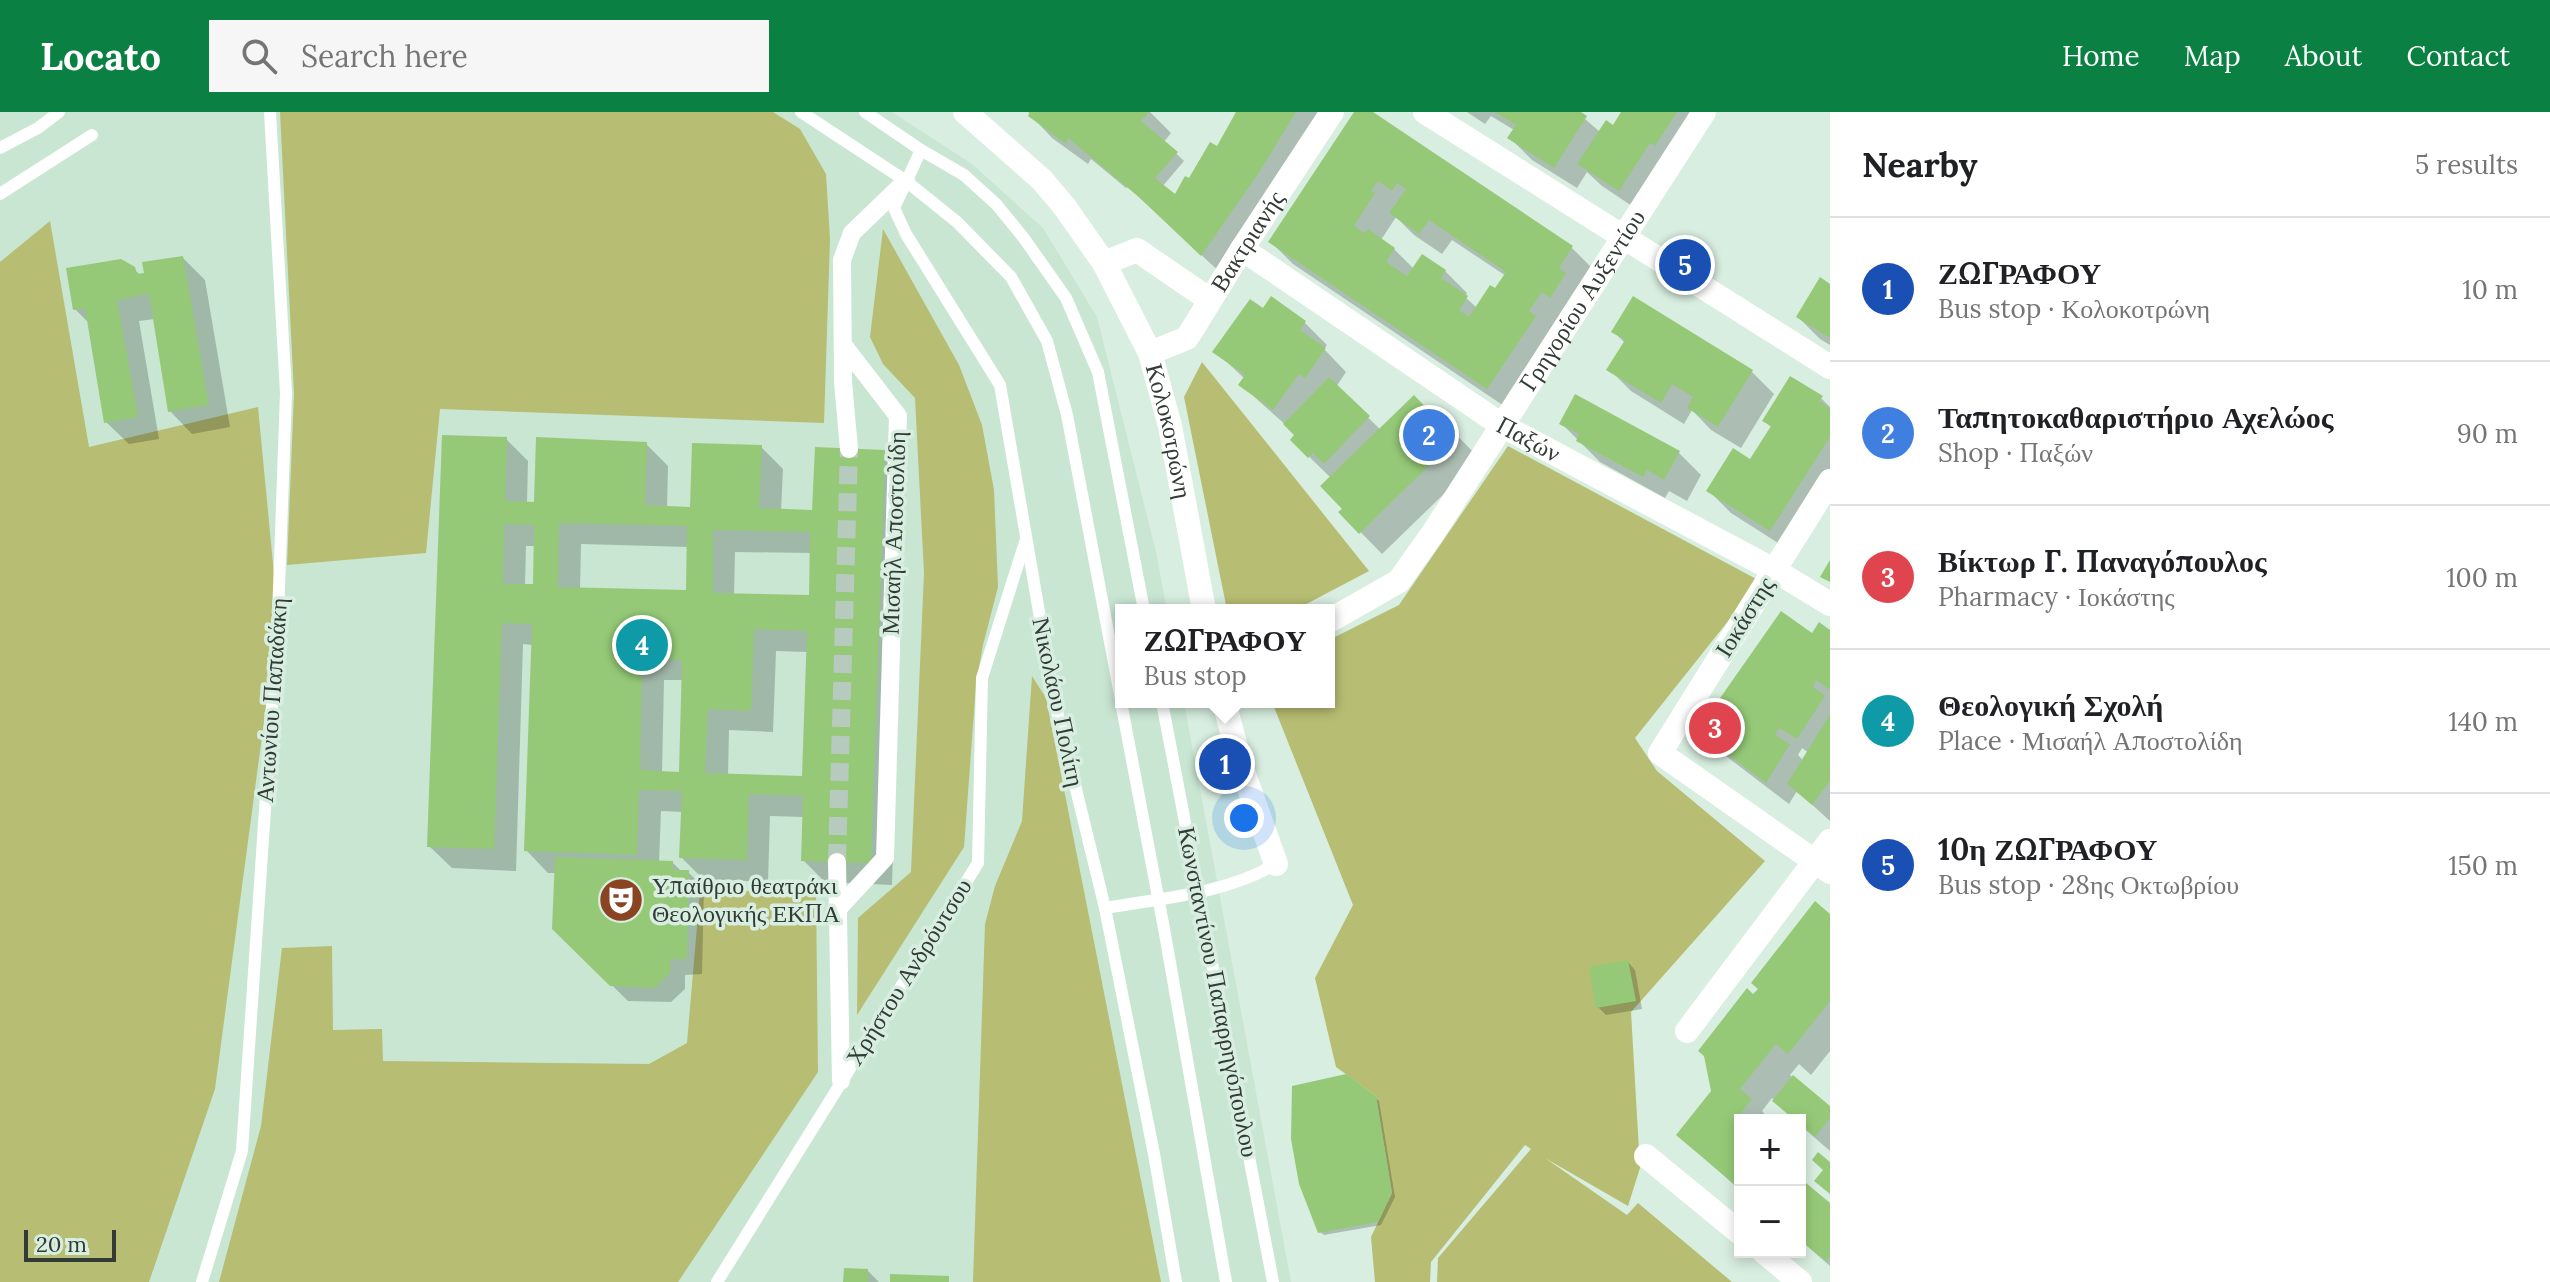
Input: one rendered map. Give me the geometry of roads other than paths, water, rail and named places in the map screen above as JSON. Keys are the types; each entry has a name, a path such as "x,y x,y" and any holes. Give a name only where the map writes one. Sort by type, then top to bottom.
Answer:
{"street":[{"name":"Κολοκοτρώνη","path":"965,112 1042,180 1064,206 1104,263 1150,353 1170,426 1203,604"},
{"name":"Βακτριανής","path":"1150,353 1187,338 1332,112"},
{"path":"1425,112 1830,367"},
{"name":"Γρηγορίου Αυξεντίου","path":"1335,618 1399,581 1503,426 1704,112"},
{"path":"849,449 843,382 842,260 852,233 906,181"},
{"name":"Παξών","path":"1242,249 1503,426 1774,570 1830,604"},
{"path":"1104,263 1137,250 1210,300"},
{"name":"Μισαήλ Αποστολίδη","path":"837,910 885,858 898,416 844,346"},
{"name":"Ιοκάστης","path":"1825,857 1660,753 1830,481"},
{"path":"1226,708 1241,766 1276,864"},
{"path":"1687,1031 1825,857"},
{"path":"837,862 841,1081"},
{"path":"1646,1156 1734,1228"},
{"path":"1771,1258 1800,1282"}],"lane":[{"path":"0,148 38,128 59,112"},
{"name":"Αντωνίου Παπαδάκη","path":"202,1282 242,1151 278,616 286,393 270,112"},
{"name":"Κωνσταντίνου Παπαρρηγόπουλου","path":"801,112 906,181 957,222 1011,277 1047,341 1067,415 1115,669"},
{"path":"865,112 964,175 996,204 1066,298 1098,372 1143,604"},
{"path":"0,194 92,135"},
{"name":"Νικολάου Πολίτη","path":"921,150 894,208 1000,385 1054,699 1105,908 1176,1282"},
{"name":"Χρήστου Ανδρόυτσου","path":"717,1282 978,863 982,678 1026,538"},
{"name":"Κωνσταντίνου Παπαρρηγόπουλου","path":"1122,708 1226,1282"},
{"name":"Κωνσταντίνου Παπαρρηγόπουλου","path":"1163,708 1273,1282"},
{"path":"1105,908 1224,886 1255,876 1276,864"}],"tunnel":[{"path":"837,862 849,449"}],"place":[{"name":"10η ΖΩΓΡΑΦΟΥ","path":"1685,265"},
{"name":"Ταπητοκαθαριστήριο Αχελώος","path":"1429,435"},
{"name":"Θεολογική Σχολή","path":"642,645"},
{"name":"Βίκτωρ Γ. Παναγόπουλος","path":"1715,728"},
{"name":"ΖΩΓΡΑΦΟΥ","path":"1225,764"},
{"name":"Υπαίθριο θεατράκι Θεολογικής ΕΚΠΑ","path":"621,900"}]}
